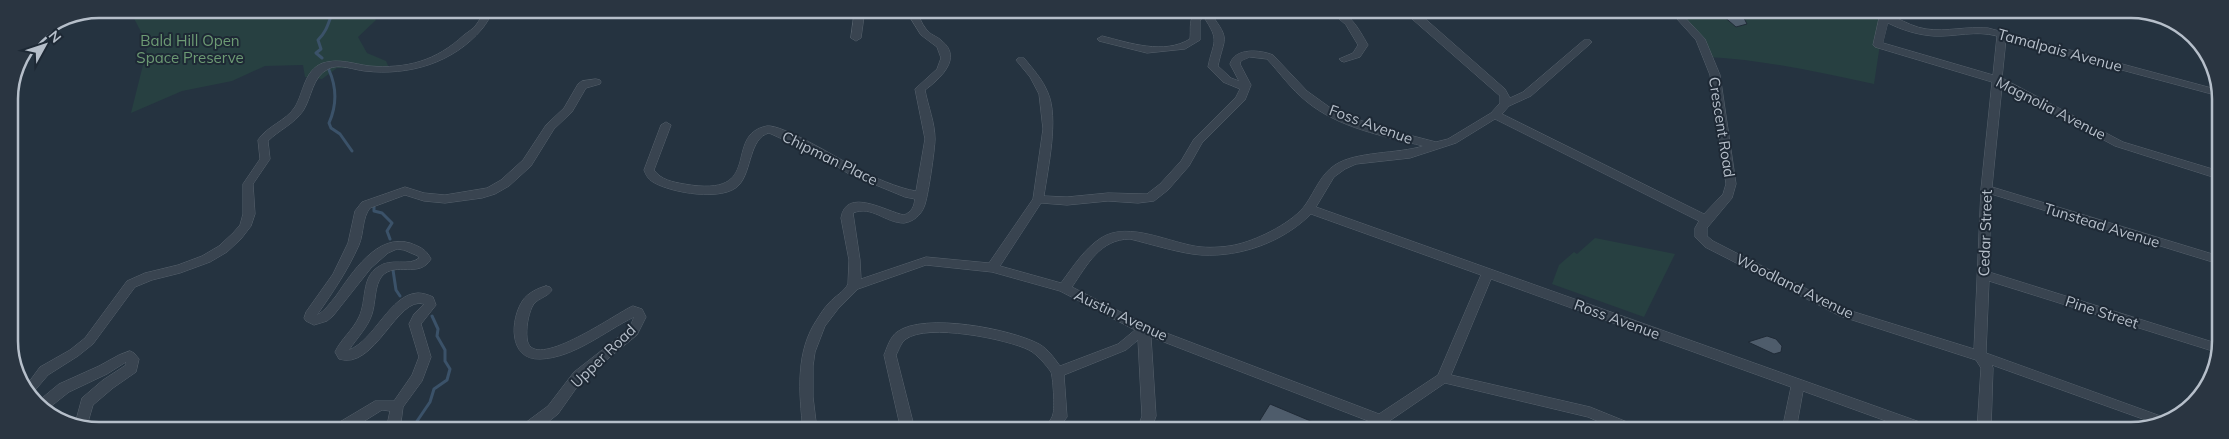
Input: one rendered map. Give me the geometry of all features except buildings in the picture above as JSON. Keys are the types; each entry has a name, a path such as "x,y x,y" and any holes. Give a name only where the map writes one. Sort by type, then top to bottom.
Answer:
{"street":[{"path":"32,387 44,371 74,353 89,341 132,284 149,276 180,269 206,259 223,249 237,236 245,226 249,214 248,184 265,159 263,140 297,112 304,100 309,84 322,67 339,64 378,69 420,65 438,59 452,51 480,26 483,18"},
{"path":"856,38 859,18"},
{"path":"809,422 806,376 810,347 815,329 831,308 854,286 855,274 847,218 848,211 860,204 869,206 897,219 904,219 916,212 930,139 920,89 934,79 945,66 945,56 941,45 923,32 917,18"},
{"path":"1102,39 1146,50 1185,46 1195,40 1197,18"},
{"path":"1038,199 1150,198 1164,187 1185,164 1198,141 1241,98 1244,88 1227,80 1213,67 1221,43 1219,34 1209,18"},
{"path":"1344,18 1350,23 1362,45 1357,55 1344,59"},
{"path":"1416,18 1501,91 1505,96 1505,104"},
{"name":"Crescent Road","path":"1680,18 1700,39 1716,75 1731,184 1728,195 1706,220"},
{"name":"Tamalpais Avenue","path":"1884,18 1914,29 1932,33 1972,29 2002,35 2211,90"},
{"name":"Magnolia Avenue","path":"1884,18 1878,45 1998,80 2119,144 2212,172"},
{"name":"Cedar Street","path":"1984,421 1987,368 1980,356 1986,189 2002,35"},
{"path":"1064,288 1091,252 1116,235 1130,235 1201,250 1238,249 1267,239 1284,230 1309,209 1330,174 1341,166 1354,161 1410,154 1438,147 1452,141 1494,115 1505,104 1527,94 1587,42"},
{"name":"Foss Avenue","path":"1244,88 1245,81 1235,64 1236,60 1253,53 1262,54 1270,57 1316,103 1332,113 1359,124 1438,147"},
{"path":"992,268 1038,199 1048,129 1044,94 1034,76 1021,60"},
{"path":"394,422 397,406 418,377 425,357 415,324 418,317 430,305 429,300 423,297 403,304 373,339 360,350 348,356 343,356 341,352 365,318 376,274 389,265 412,266 421,264 425,259 422,253 400,245 385,249 368,264 329,313 323,318 314,320 310,318 338,276 354,243 361,211 366,205 374,201 405,191 424,197 445,199 482,194 498,187 517,174 527,163 550,127 568,110 582,86 586,83 596,82"},
{"path":"1494,115 1706,220"},
{"name":"Chipman Place","path":"666,125 649,170 657,180 709,192 728,188 735,183 739,176 756,135 770,129 824,153 853,171 910,194 920,196"},
{"name":"Tunstead Avenue","path":"1986,189 2212,258"},
{"name":"Ross Avenue","path":"1309,209 1901,421"},
{"name":"Woodland Avenue","path":"1706,220 1701,228 1701,236 1710,244 1844,313 1980,356 2155,418"},
{"name":"Austin Avenue","path":"854,286 926,262 992,268 1064,288 1144,329 1368,421"},
{"path":"1382,421 1443,378 1488,273"},
{"name":"Pine Street","path":"1984,275 2211,347"},
{"name":"Upper Road","path":"539,422 553,410 578,376 633,332 640,317 638,312 633,311 606,328 568,347 547,353 528,353 520,343 520,333 527,304 531,299 546,290"},
{"path":"906,422 890,355 901,335 920,328 957,328 999,335 1036,348 1058,372 1060,417 1056,422"},
{"path":"1058,372 1122,347 1144,329"},
{"path":"1144,329 1149,416 1147,421"},
{"path":"46,402 64,388 103,370 122,358 130,356 133,359 132,368 108,384 87,402 83,420"},
{"path":"1443,378 1590,412 1612,421"},
{"path":"1791,421 1798,384"},
{"path":"352,422 380,405 397,406"}],"green space":[{"name":"Bald Hill Open Space Preserve","path":"134,18 375,18 376,20 358,37 367,53 386,61 389,68 337,68 322,79 305,77 303,65 265,66 232,81 182,91 131,113 148,45"},
{"path":"1680,18 1884,18 1874,84 1771,64 1708,57 1700,39"},
{"path":"1595,238 1675,254 1644,317 1552,284 1559,265 1574,252 1577,254"}],"waterway":[{"path":"322,58 316,53 321,49 318,40 326,29 330,18"},
{"path":"329,70 334,83 335,96 334,110 329,123 331,128 340,134 352,151"},
{"path":"374,207 374,211 382,213 392,223 387,231 390,239"},
{"path":"393,270 396,290 400,296"},
{"path":"417,422 430,402 434,389 447,380 450,369 445,361 445,350 437,336 438,329 432,316"}]}
